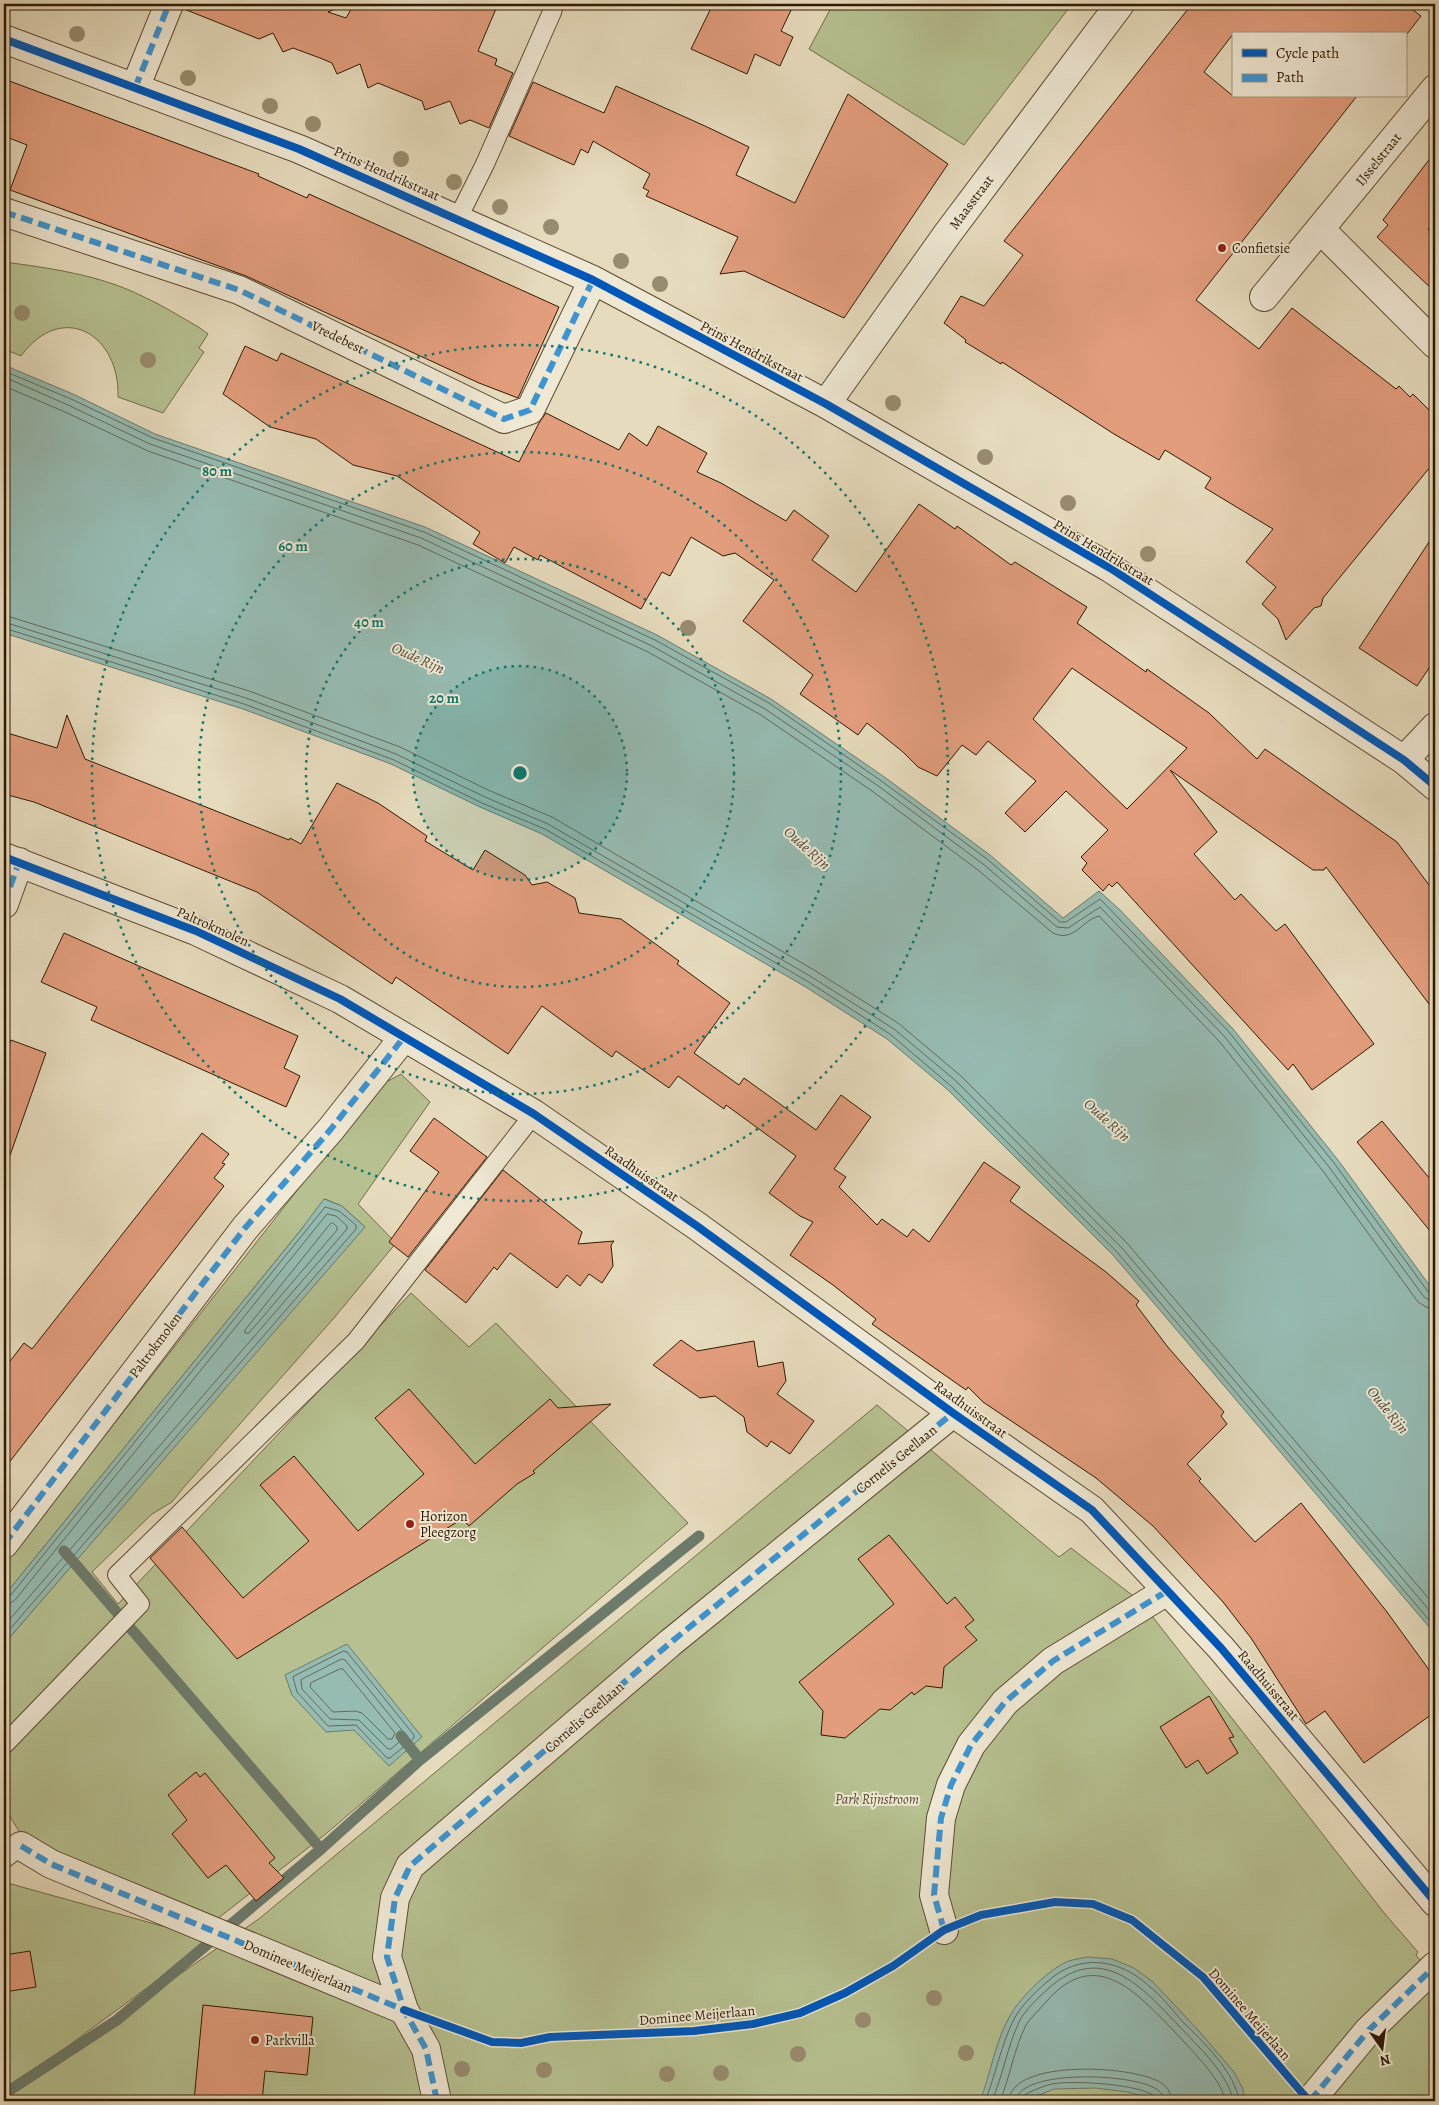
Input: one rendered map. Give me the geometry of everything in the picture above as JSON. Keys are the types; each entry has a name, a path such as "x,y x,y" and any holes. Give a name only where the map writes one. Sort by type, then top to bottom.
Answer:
{"street":[{"path":"135,88 169,4"},
{"name":"Maasstraat","path":"826,404 948,233 1120,4"},
{"name":"Prins Hendrikstraat","path":"4,39 299,149 458,218 593,280 826,404 1110,568 1404,760 1435,786"},
{"name":"IJsselstraat","path":"1264,297 1435,90"},
{"name":"Vredebest","path":"4,212 239,290 504,419 530,410 593,280"},
{"path":"1320,229 1435,344"},
{"path":"1404,760 1435,727"},
{"name":"Paltrokmolen","path":"4,904 11,859 196,931 340,999 404,1038 331,1129 245,1228 4,1544"},
{"name":"Raadhuisstraat","path":"404,1038 534,1114 697,1226 953,1412 1092,1510 1221,1648 1435,1902"},
{"name":"Cornelis Geellaan","path":"437,2101 426,2048 404,2010 387,1957 395,1898 410,1866 670,1644 953,1412"},
{"path":"944,1930 934,1895 941,1818 951,1785 972,1745 1005,1702 1053,1661 1167,1591"},
{"name":"Dominee Meijerlaan","path":"12,1852 52,1864 404,2010"},
{"path":"1310,2101 1368,2031 1435,1966"}],"lane":[{"path":"458,218 489,155 554,4"},
{"path":"4,1744 140,1604 118,1575 356,1340 534,1114"}],"green space":[{"path":"833,4 1072,4 964,145 809,49"},
{"path":"4,262 57,270 92,278 142,296 208,334 199,348 204,352 163,413 118,397 116,375 109,356 99,342 86,332 70,328 54,330 37,339 21,356 4,349"},
{"path":"401,1074 430,1102 358,1204 396,1243 334,1318 172,1502 152,1514 92,1572 118,1604 411,1293 469,1347 496,1323 688,1523 327,1833 216,1920 76,1869 22,1836 4,1807 4,1644 364,1226 342,1206 325,1199 4,1596 4,1564 379,1086"},
{"name":"Park Rijnstroom","path":"877,1405 1059,1557 1071,1548 1141,1602 1385,1914 1418,1952 1416,1955 1435,1978 1435,2101 4,2101 4,2098 260,1918"},
{"path":"4,1882 212,1940 4,2093"}],"water":[{"name":"Oude Rijn","path":"4,365 73,394 155,434 425,527 657,635 771,699 883,776 990,855 1063,918 1099,891 1120,910 1233,1029 1338,1160 1435,1293 1435,1634 1113,1255 948,1090 887,1039 804,986 542,834 480,807 391,764 243,709 4,633"},
{"path":"324,1199 342,1206 365,1227 4,1644 4,1596"},
{"path":"347,1644 422,1737 389,1766 354,1730 326,1732 292,1695 285,1675"},
{"path":"1088,1957 1112,1959 1134,1968 1153,1982 1234,2072 1243,2089 1244,2101 1160,2101 1128,2092 1095,2088 1054,2089 1024,2101 980,2101 1001,2035 1015,2007 1037,1984 1062,1964"}],"building":[{"path":"184,4 343,4 343,6 328,12 346,18 354,4 498,4 478,51 497,59 495,65 513,73 489,128 470,120 460,124 450,101 425,110 422,101 378,83 368,88 360,64 337,74 332,63 320,58 293,48 283,52 273,33 259,39 184,9"},
{"path":"713,4 794,4 781,31 793,37 780,66 755,54 747,74 691,49"},
{"path":"1192,4 1405,4 1421,16 1407,34 1406,32 1232,32 1232,35 1204,72 1232,95 1232,98 1355,98 1196,300 1259,349 1292,308 1396,389 1399,386 1410,397 1413,394 1435,416 1435,461 1323,598 1321,606 1314,608 1286,640 1278,619 1262,604 1276,587 1246,562 1273,529 1205,488 1211,478 1165,450 1159,460 1114,434 1002,362 1001,364 965,342 966,340 944,323 961,296 984,306 1023,255 1004,241"},
{"path":"4,79 259,174 258,176 307,198 309,194 559,307 518,398 479,383 246,276 10,190 27,145 4,136"},
{"path":"533,82 604,113 616,86 705,126 749,147 736,175 795,203 848,94 948,164 844,318 744,271 720,274 738,237 646,196 649,191 643,188 650,174 593,141 588,153 581,149 574,165 509,136"},
{"path":"1435,152 1435,222 1428,229 1435,236 1435,292 1377,237 1388,225 1383,220"},
{"path":"245,346 277,361 281,353 519,462 546,413 619,450 629,433 647,446 658,426 707,453 697,472 721,483 786,521 794,510 829,536 812,560 856,592 919,504 955,529 957,526 1011,565 1015,562 1087,607 1077,623 1146,672 1147,669 1209,713 1257,759 1265,749 1397,842 1435,893 1435,1012 1326,867 1324,870 1313,870 1170,770 1217,832 1194,854 1235,900 1241,894 1276,931 1285,924 1374,1044 1312,1090 1293,1064 1288,1070 1117,882 1112,887 1109,884 1103,891 1082,870 1087,863 1081,857 1108,830 1066,791 1025,832 1005,813 1036,781 988,741 976,755 962,745 937,776 918,767 903,752 867,723 858,735 800,694 813,675 743,621 774,580 735,553 723,556 691,537 670,576 662,572 641,609 540,555 538,560 514,547 505,563 473,544 480,532 397,476 353,465 316,439 270,427 223,394","holes":["1072,668 1187,748 1127,809 1033,719"]},
{"path":"1435,533 1435,659 1417,686 1359,648"},
{"path":"67,715 85,759 289,840 290,838 301,844 337,783 378,803 427,836 425,841 473,870 485,850 525,875 532,885 547,882 575,898 579,913 621,919 679,961 677,964 730,1003 694,1053 739,1085 744,1078 816,1130 841,1095 871,1117 834,1169 846,1177 839,1187 877,1225 882,1219 907,1237 913,1229 929,1242 984,1162 1020,1187 1010,1201 1106,1272 1139,1301 1136,1305 1167,1346 1224,1412 1221,1416 1227,1424 1187,1464 1201,1479 1199,1481 1255,1542 1301,1503 1387,1612 1435,1678 1435,1712 1364,1763 1325,1711 1306,1724 1251,1638 1223,1602 1153,1526 1096,1478 983,1402 968,1387 966,1390 872,1324 876,1319 833,1285 790,1255 813,1222 800,1216 769,1193 796,1156 726,1105 724,1109 678,1076 669,1088 616,1051 612,1057 542,1006 508,1054 396,977 392,984 257,892 34,802 4,794 4,732 57,748"},
{"path":"64,933 298,1036 284,1068 300,1076 286,1107 91,1020 97,1007 41,982"},
{"path":"11,1040 46,1053 8,1161 4,1161 4,1060"},
{"path":"434,1118 487,1157 408,1257 389,1242 439,1172 410,1151"},
{"path":"1382,1121 1435,1185 1435,1237 1357,1142"},
{"path":"202,1133 229,1154 222,1163 225,1164 214,1178 224,1186 4,1469 4,1369 24,1343 32,1349"},
{"path":"503,1170 582,1232 578,1244 614,1241 611,1245 613,1266 602,1283 589,1274 580,1286 567,1275 557,1288 510,1253 497,1270 494,1267 466,1303 425,1270"},
{"path":"681,1340 697,1351 754,1341 758,1367 783,1362 786,1381 777,1394 814,1421 790,1454 771,1441 767,1447 747,1432 744,1417 715,1396 700,1398 653,1365"},
{"name":"Horizon Pleegzorg","path":"409,1389 475,1464 550,1399 558,1408 611,1404 533,1471 535,1473 517,1484 469,1526 462,1519 237,1659 150,1558 182,1527 243,1598 309,1541 260,1485 294,1456 358,1531 424,1474 375,1418"},
{"path":"889,1535 947,1604 955,1597 974,1620 965,1627 977,1640 944,1667 942,1688 926,1686 914,1695 912,1692 890,1710 880,1709 845,1738 821,1735 823,1711 799,1682 894,1604 858,1559"},
{"path":"1209,1696 1234,1737 1229,1738 1238,1753 1207,1774 1198,1760 1186,1768 1160,1727"},
{"path":"196,1772 200,1777 205,1773 275,1858 269,1863 284,1878 256,1901 226,1865 208,1878 172,1834 187,1820 168,1795"},
{"path":"30,1951 36,1987 4,1992 4,1955"},
{"name":"Parkvilla","path":"203,2005 313,2017 307,2075 265,2071 262,2101 194,2101"}],"waterway":[{"path":"4,2094 117,2020 321,1849 420,1760 699,1536"},
{"path":"64,1551 321,1849"},
{"path":"401,1736 420,1760"}],"marked path":[{"path":"135,88 169,4"},
{"path":"4,212 239,290 504,419 530,410 593,280"},
{"path":"4,904 19,862"},
{"path":"4,1544 245,1228 331,1129 404,1037"},
{"path":"437,2101 426,2049 404,2010 387,1957 395,1898 410,1866 670,1643 953,1413"},
{"path":"944,1930 934,1895 941,1818 951,1785 971,1745 1005,1702 1053,1661 1167,1591"},
{"path":"21,1846 51,1864 404,2010"},
{"path":"1310,2101 1368,2031 1435,1966"}],"cycle path":[{"path":"4,39 299,149 593,280 826,404 1110,568 1404,760 1435,786"},
{"path":"4,857 196,931 340,999 534,1114 697,1226 953,1413 1092,1510 1221,1648 1435,1902"},
{"path":"404,2010 492,2042 521,2043 550,2037 694,2031 753,2024 800,2013 845,1993 893,1966 944,1930 981,1915 1055,1902 1093,1904 1132,1920 1203,1977 1309,2101"}],"place":[{"name":"Confietsie","path":"1222,248"},
{"name":"Horizon Pleegzorg","path":"410,1524"},
{"name":"Parkvilla","path":"255,2040"}]}
